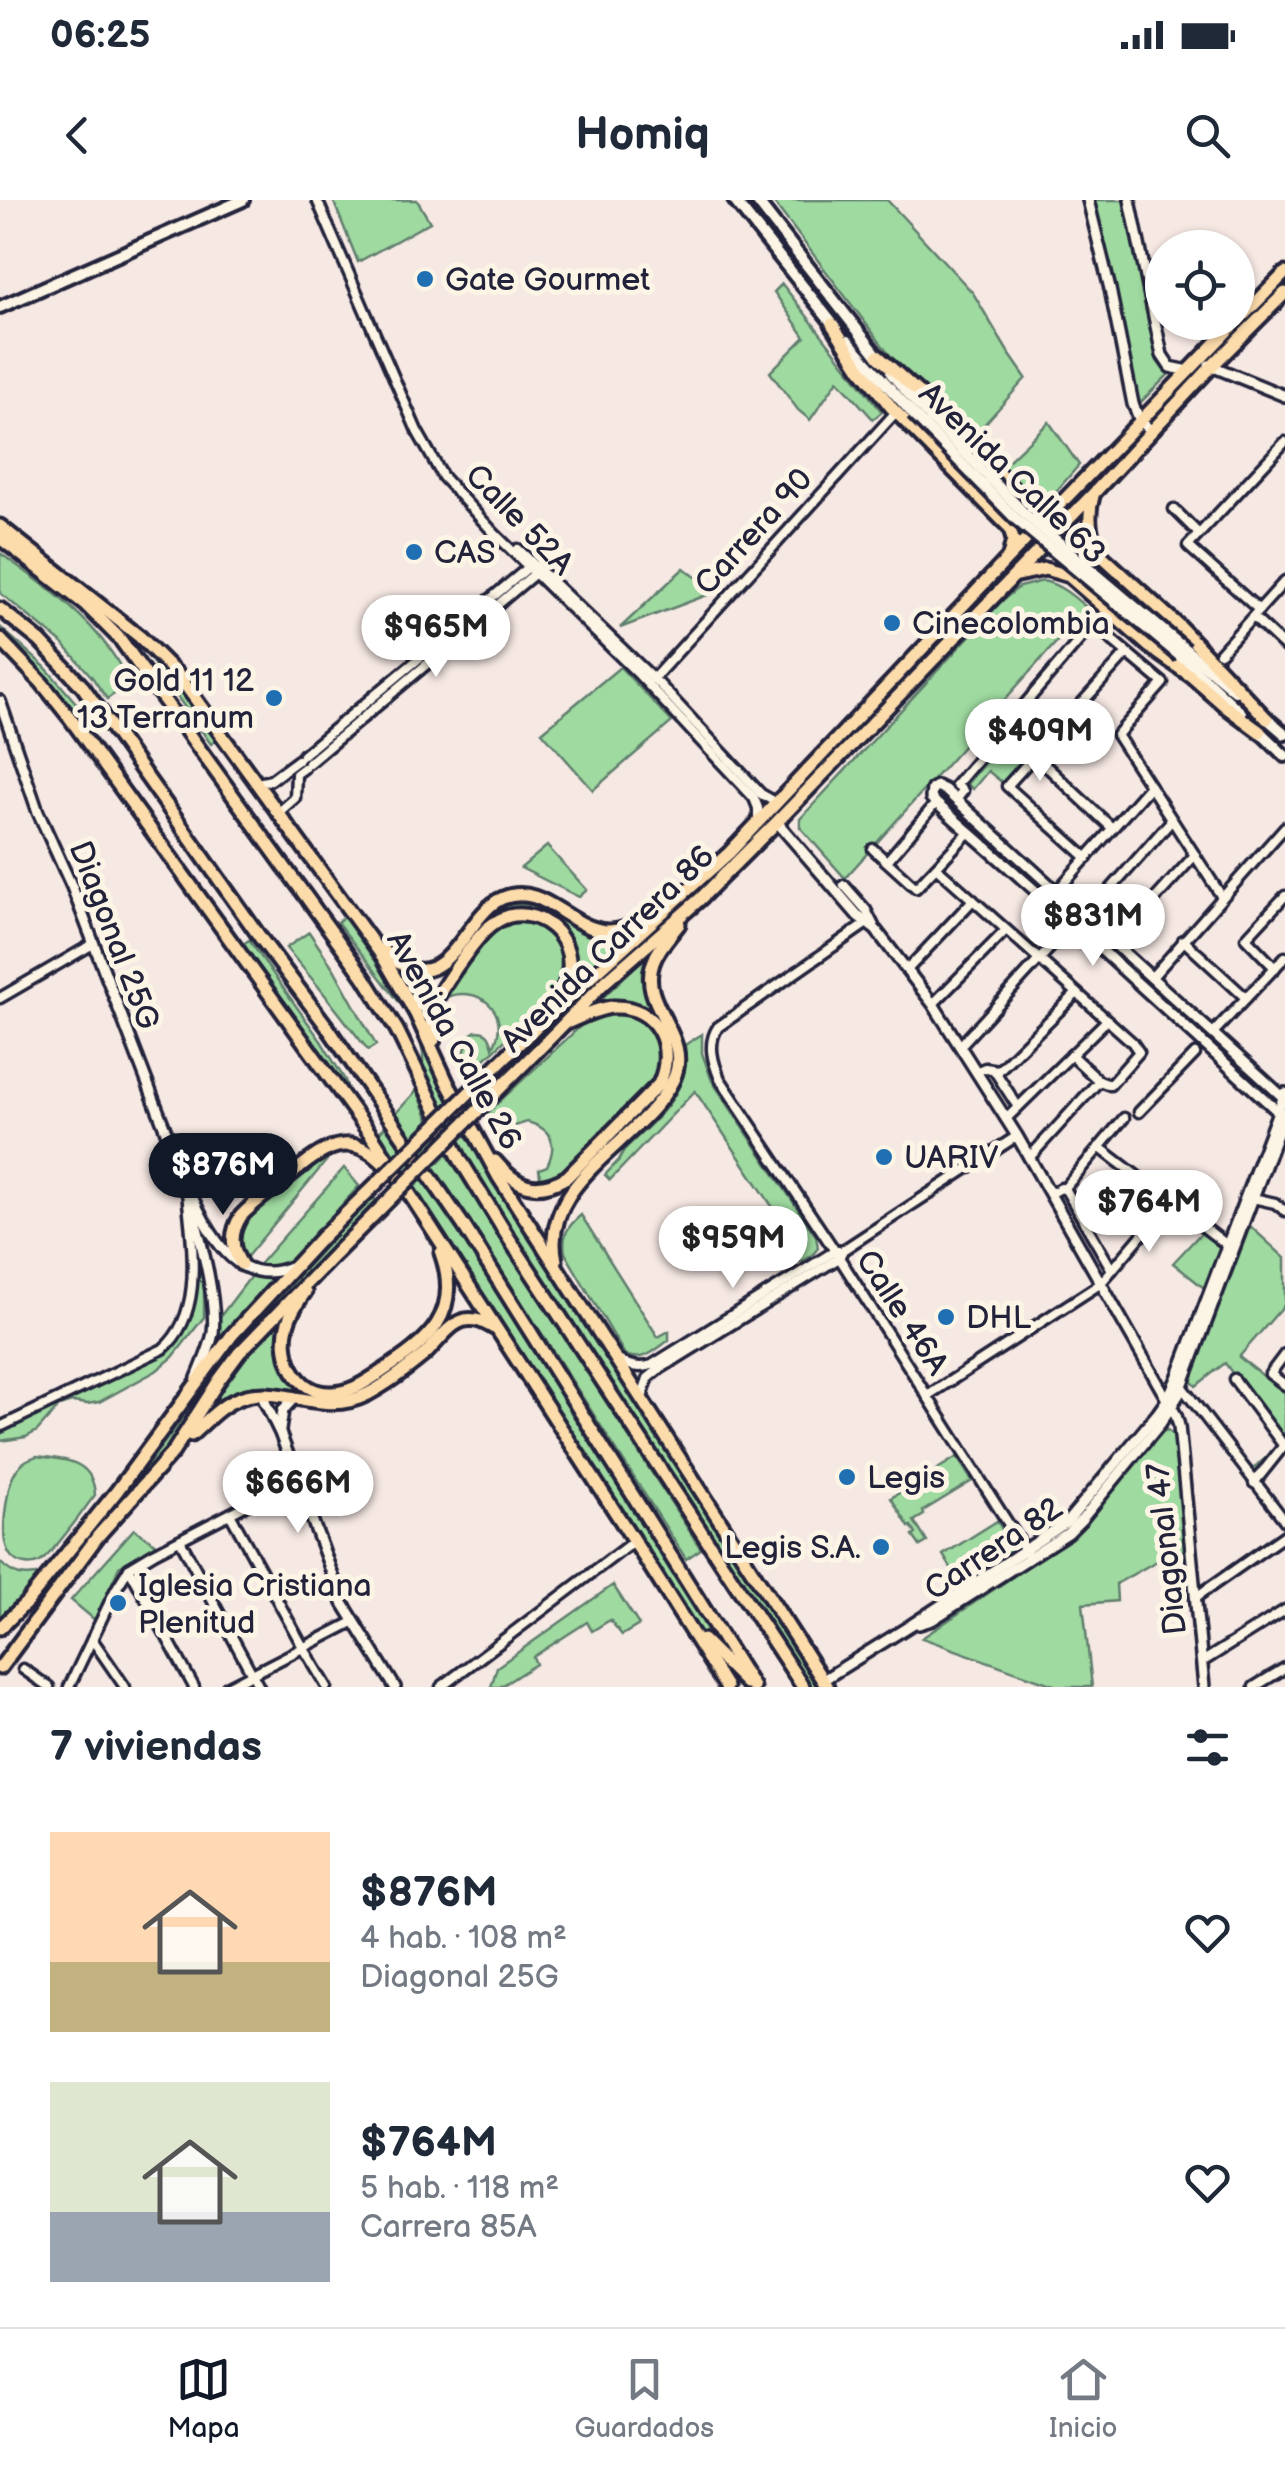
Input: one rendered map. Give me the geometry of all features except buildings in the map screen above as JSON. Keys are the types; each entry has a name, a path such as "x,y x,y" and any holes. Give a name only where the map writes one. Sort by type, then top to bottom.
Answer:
{"main road":[{"path":"0,308 243,200"},
{"name":"Avenida Calle 63","path":"734,200 832,324 1017,520 1285,734"},
{"name":"Avenida Calle 63","path":"756,200 916,410"},
{"name":"Avenida Carrera 86","path":"1255,301 1285,272"},
{"name":"Avenida Carrera 86","path":"0,1668 98,1536 173,1452 239,1353 604,982 700,899 777,822 1285,293"},
{"path":"832,324 861,369 896,412 1010,528 1013,534 1009,557"},
{"name":"Avenida Carrera 86","path":"0,1628 27,1602 117,1491 232,1335 295,1265 545,1019 710,872 1217,340"},
{"path":"878,356 1026,502 1038,510 1055,511"},
{"path":"1094,493 1089,521 1100,554 1179,626 1267,719"},
{"name":"Avenida Calle 26","path":"0,526 160,656 199,702 368,936 416,1014 477,1139 825,1684"},
{"name":"Avenida Calle 26","path":"0,538 86,605 120,640 364,977 403,1042 460,1159 803,1687"},
{"path":"1013,576 1045,569 1069,576 1150,647 1260,732"},
{"path":"0,609 40,640 83,688 328,1028 464,1226 752,1687"},
{"path":"0,639 70,718 352,1108 726,1687"},
{"name":"Avenida Calle 63","path":"1183,653 1285,756"},
{"path":"368,936 402,966 426,968 447,958 491,904 503,897 530,894 590,927 617,930 710,872"},
{"path":"558,1270 554,1233 567,1198 661,1098 675,1076 676,1042 654,1000 652,967 668,938 700,899"},
{"path":"447,1082 432,1031 432,1009 486,929 506,916 522,915 546,922 561,936 569,970 545,1019"},
{"path":"477,1139 504,1172 519,1182 550,1186 567,1177 659,1084 666,1067 665,1044 654,1024 638,1012 622,1007 604,1008 565,1024"},
{"path":"242,1264 232,1238 240,1216 320,1152 341,1144 358,1146 375,1155 397,1178"},
{"path":"320,1270 292,1312 285,1348 298,1380 332,1394 355,1388 422,1342 441,1318 448,1286 431,1231"},
{"path":"173,1452 224,1406 240,1398 262,1394 324,1404 349,1402 370,1393 417,1361 457,1323 480,1321 497,1330"},
{"path":"672,1601 696,1632 752,1687"}],"street":[{"name":"Calle 52A","path":"320,200 439,464 534,568 760,794 777,803"},
{"path":"1088,200 1133,404 1140,421 1152,431"},
{"path":"1130,202 1162,355 1170,366 1214,365 1285,396"},
{"name":"Carrera 90","path":"650,681 896,412"},
{"path":"1285,442 1188,546 1285,646"},
{"path":"1174,510 1199,534"},
{"path":"258,783 269,782 300,764 534,568"},
{"path":"1220,653 1285,581"},
{"path":"956,800 963,791 956,785 1092,624 1163,683 1117,735 1222,896"},
{"path":"1086,858 1008,786 1127,653"},
{"name":"Calle 52A","path":"650,681 754,798 758,823"},
{"name":"Diagonal 25G","path":"0,700 38,812 72,887 186,1186 208,1231 242,1264"},
{"path":"992,716 1111,827"},
{"path":"281,773 272,792 276,808 295,798 300,764"},
{"path":"1169,1404 1226,1246 1252,1198 1283,1115 1284,1097 956,800 937,786 932,789 930,794 936,804 1283,1115"},
{"path":"1057,891 1150,786"},
{"path":"887,862 936,804"},
{"path":"1094,908 1172,820"},
{"path":"777,822 908,970 933,1004 1017,1136 1169,1404"},
{"path":"1152,977 1285,827"},
{"path":"873,850 916,888 969,832"},
{"path":"1115,943 1194,855"},
{"path":"936,867 1138,1052 1112,1084 1099,1080 1071,1055"},
{"path":"844,885 866,910 871,927"},
{"path":"1275,968 1246,938 1285,896"},
{"path":"908,970 973,900"},
{"path":"960,1046 1082,913"},
{"name":"Calle 46A","path":"871,927 718,1028 712,1040 713,1059 720,1078 839,1253 1027,1554"},
{"path":"933,1004 1006,930"},
{"path":"1184,940 1246,998"},
{"path":"0,998 93,944"},
{"path":"1213,1033 1285,957"},
{"path":"976,1072 1001,1068 1077,993"},
{"path":"1006,1119 1107,1020"},
{"path":"1139,1112 1195,1054"},
{"path":"994,1070 1018,1107"},
{"path":"1029,1158 1099,1080"},
{"path":"1169,1404 1182,1387 1245,1207 1283,1115"},
{"path":"1050,1194 1064,1189 1124,1118"},
{"path":"642,1398 648,1378 658,1370 1017,1136"},
{"path":"1099,1146 1226,1246"},
{"path":"0,1426 163,1349 178,1334 192,1282 186,1186"},
{"name":"Diagonal 25G","path":"186,1186 213,1312 210,1345 196,1382"},
{"path":"1064,1189 1112,1270"},
{"path":"1252,1198 1285,1211"},
{"path":"927,1396 1100,1284 1170,1202"},
{"path":"616,1359 632,1366 652,1365 839,1253"},
{"path":"242,1264 262,1274 295,1265"},
{"path":"1285,1354 1270,1374 1285,1384"},
{"path":"1234,1378 1284,1445 1254,1483"},
{"path":"1182,1387 1285,1521"},
{"path":"262,1394 280,1432 343,1603 396,1687"},
{"path":"280,1432 283,1410 293,1399"},
{"name":"Carrera 82","path":"825,1684 911,1625 932,1620 1027,1554 1075,1527 1169,1404"},
{"name":"Diagonal 47","path":"1169,1404 1179,1426 1204,1687"},
{"path":"69,1687 129,1568 297,1479"},
{"path":"230,1514 327,1687"},
{"path":"1196,1596 1285,1535"},
{"path":"180,1540 259,1687"},
{"path":"440,1687 634,1541"},
{"path":"129,1568 194,1687"},
{"path":"1202,1662 1285,1610"},
{"path":"227,1687 354,1622"},
{"path":"92,1639 125,1687"},
{"path":"1254,1687 1285,1668"},
{"path":"23,1669 49,1687"}],"green space":[{"path":"333,200 417,200 430,222 358,262"},
{"path":"741,200 748,200 907,401 837,320"},
{"path":"772,200 887,200 973,293 1026,378 974,436 892,358"},
{"path":"1093,200 1125,200 1145,301 1145,340 1153,340 1157,361 1170,373 1138,405"},
{"path":"782,284 882,412 873,419 838,380 810,420 770,372 805,337 774,292"},
{"path":"1049,422 1079,465 1047,502 1039,502 1003,466"},
{"path":"0,553 86,621 130,683 107,699 63,644 0,593"},
{"path":"684,568 715,592 620,628"},
{"path":"1043,581 1061,588 1087,608 845,878 800,827 800,819 1003,600 1019,587"},
{"path":"0,627 45,667 95,725 87,731 240,946 249,940 321,1041 345,1080 352,1102 0,634"},
{"path":"131,632 189,694 396,984 446,1089 817,1687 808,1687 455,1143 423,1075 420,1041 406,1011 337,922 345,916 219,739 211,744"},
{"path":"620,667 672,722 593,790 542,732"},
{"path":"1007,736 1029,754 1004,784 988,771 973,789 967,784"},
{"path":"547,846 587,890 579,897 521,868"},
{"path":"511,903 534,905 597,938 636,930 570,987 574,964 548,920 489,920 478,928 494,910"},
{"path":"510,921 533,924 552,938 561,953 562,980 546,1004 465,1078 468,1036 484,1032 493,1047 498,1034 495,1012 479,997 468,994 440,997 493,928"},
{"path":"309,932 376,1045 368,1050 286,948"},
{"path":"646,956 643,989 658,1020 630,1004 598,1002"},
{"path":"608,1012 631,1014 656,1036 662,1052 660,1076 568,1173 541,1184 539,1169 547,1166 552,1150 547,1133 527,1122 512,1127 487,1113 588,1019"},
{"path":"702,1034 702,1053 712,1081 816,1236 818,1248 806,1259 791,1262 782,1257 798,1245 695,1091 610,1180 605,1175 668,1105 682,1078 685,1045"},
{"path":"417,1090 435,1134 466,1185 701,1549 686,1559 468,1218 396,1113"},
{"path":"389,1123 429,1178 739,1670 696,1625 605,1491 376,1135"},
{"path":"326,1153 332,1154 245,1259 236,1245 242,1221"},
{"path":"344,1168 359,1186 293,1258 278,1269 256,1268"},
{"path":"372,1197 376,1200 237,1346 166,1452 132,1484 172,1433 221,1358"},
{"path":"581,1215 658,1337 669,1331 669,1340 648,1354 625,1355 565,1253 567,1232"},
{"path":"1250,1226 1285,1258 1285,1304 1239,1357 1285,1393 1285,1442 1257,1477 1251,1470 1283,1444 1225,1363 1196,1386 1191,1381"},
{"path":"1203,1231 1222,1245 1204,1288 1173,1263"},
{"path":"199,1249 204,1317 173,1357 156,1371 99,1402 59,1406 37,1431 0,1441 0,1433 163,1354 175,1343 194,1307"},
{"path":"251,1276 272,1278 215,1347 219,1318"},
{"path":"285,1311 278,1337 280,1364 290,1380 310,1394 258,1389 236,1394 210,1408 245,1358"},
{"path":"1167,1430 1174,1435 1185,1550 1171,1553 1116,1584 1117,1601 1083,1604 1092,1687 1059,1687 922,1638 1073,1536"},
{"path":"37,1456 83,1468 93,1483 95,1495 46,1557 27,1564 17,1561 7,1549 5,1514 15,1472"},
{"path":"957,1457 972,1481 923,1511 924,1515 914,1521 927,1542 920,1546 891,1498"},
{"path":"997,1521 1014,1548 960,1582 943,1555"},
{"path":"134,1529 159,1546 119,1567 96,1621 71,1600"},
{"path":"0,1562 19,1575 42,1574 0,1618"},
{"path":"613,1585 639,1625 622,1635 610,1620 592,1631 587,1622 533,1657 536,1664 500,1687 491,1687 497,1667"}],"place":[{"name":"Gate Gourmet","path":"425,279"},
{"name":"CAS","path":"414,552"},
{"name":"Cinecolombia","path":"892,623"},
{"name":"Gold 11 12 13 Terranum","path":"274,698"},
{"name":"UARIV","path":"884,1157"},
{"name":"DHL","path":"946,1317"},
{"name":"Legis","path":"847,1477"},
{"name":"Legis S.A.","path":"881,1547"},
{"name":"Iglesia Cristiana Plenitud","path":"118,1603"}]}
